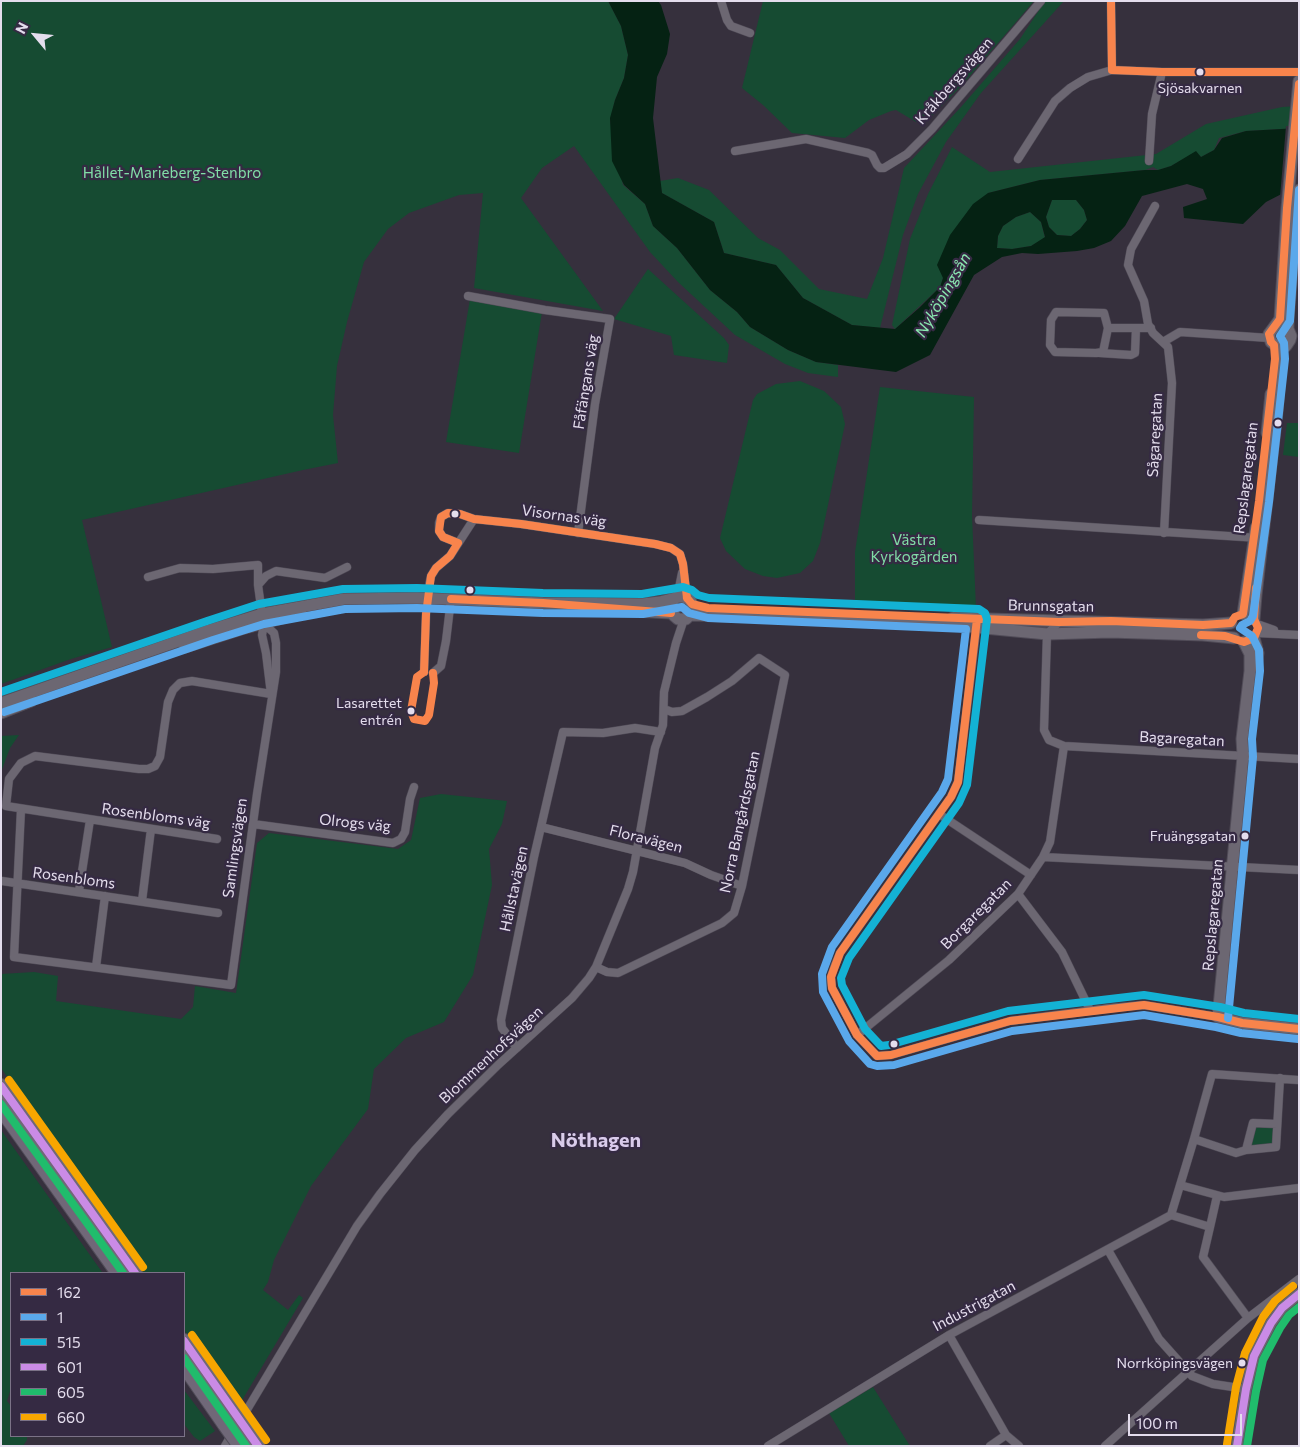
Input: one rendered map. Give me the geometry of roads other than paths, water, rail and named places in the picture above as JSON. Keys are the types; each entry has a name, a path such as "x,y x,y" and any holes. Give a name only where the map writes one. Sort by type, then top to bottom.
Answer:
{"highway":[{"path":"1,1086 134,1272"},
{"path":"1,1109 117,1272"},
{"path":"185,1342 258,1446"},
{"path":"185,1367 240,1446"}],"main road":[{"path":"1299,81 1294,120 1292,207 1292,334 1288,343 1275,343 1271,331 1276,327 1280,319 1292,207 1299,190"},
{"path":"1276,327 1280,326 1292,334"},
{"name":"Repslagaregatan","path":"1243,614 1258,538 1276,421 1275,343"},
{"name":"Repslagaregatan","path":"1218,1017 1243,756 1249,739 1258,653 1250,632 1258,538"},
{"name":"Brunnsgatan","path":"1,703 201,634 344,599 417,598 543,603 643,604 681,608 977,623 1111,621 1203,625 1231,623"},
{"path":"1243,614 1250,616 1250,632 1230,630 1231,623 1235,617 1243,614"},
{"name":"Brunnsgatan","path":"1,713 145,660 241,629 263,619"},
{"name":"Brunnsgatan","path":"977,623 1047,634 1110,632 1203,635 1250,632"},
{"path":"1218,1017 1242,1023 1299,1029"},
{"path":"1237,1446 1250,1366 1261,1340 1271,1323 1282,1308 1299,1294"}],"street":[{"path":"721,1 727,20 732,26 750,33"},
{"name":"Kråkbergsvägen","path":"735,151 806,139 868,153 872,155 880,168 884,168 907,154 919,142 990,63 1041,1"},
{"path":"1111,1 1112,70"},
{"path":"1018,159 1055,101 1084,79 1112,70 1299,72"},
{"path":"1148,161 1152,114 1162,72"},
{"path":"1156,206 1131,249 1128,265 1144,301 1148,324 1153,333 1163,342 1180,332 1275,343"},
{"name":"Fåfängans väg","path":"468,296 545,310 610,319 595,404 578,533"},
{"path":"1100,352 1103,352 1108,328 1104,313 1056,312 1052,320 1050,345 1055,352 1100,352 1131,355 1135,353 1136,328"},
{"path":"1108,328 1151,328"},
{"name":"Sågaregatan","path":"1163,342 1168,348 1172,383 1164,533"},
{"name":"Visornas väg","path":"458,543 443,537 439,531 441,517 448,513 671,548 680,554 683,564 681,608"},
{"path":"429,586 431,576 436,568 450,556 474,518"},
{"path":"979,520 1258,538"},
{"path":"148,577 180,568 213,569 258,566 258,585 263,619"},
{"path":"258,585 266,576 276,571 324,578 347,567"},
{"path":"426,614 428,673 441,666 451,599"},
{"name":"Blommenhofsvägen","path":"225,1446 347,1242 380,1194 442,1120 572,998 590,978 596,967 628,889 655,748 664,722 664,692 676,643 681,608"},
{"name":"Samlingsvägen","path":"263,619 262,636 272,694"},
{"name":"Samlingsvägen","path":"96,967 231,985 276,672 274,633 263,619"},
{"path":"1059,622 1047,634 1044,730 1049,740 1064,746"},
{"path":"977,623 958,782 939,814 840,953 834,965 831,977 832,988 857,1035 877,1056 891,1055 1010,1022 1090,1010 1144,1005 1218,1017"},
{"name":"Brunnsgatan","path":"1250,632 1299,635"},
{"name":"Norra Bangårdsgatan","path":"596,967 607,972 618,973 722,923 734,913 742,886 785,675 759,658 732,681 682,711 672,712 664,709"},
{"path":"105,896 96,967 14,957 21,809 6,806 9,779 21,763 35,756 139,770 148,769 155,766 160,757 168,702 173,690 180,683 192,681 272,694"},
{"name":"Hållstavägen","path":"517,1048 502,1028 501,1020 541,827 563,732 603,732 635,728 661,732"},
{"name":"Bagaregatan","path":"1064,746 1299,759"},
{"name":"Borgaregatan","path":"857,1035 950,960 1018,894 1043,857 1050,842 1064,746"},
{"name":"Olrogs väg","path":"253,824 393,843 401,839 405,832 410,799 414,787"},
{"name":"Rosenbloms väg","path":"21,809 217,839"},
{"path":"939,814 1031,875"},
{"name":"Rosenbloms väg","path":"79,891 90,820"},
{"name":"Floravägen","path":"541,827 685,863 742,886"},
{"path":"142,901 151,829"},
{"path":"1043,857 1299,870"},
{"name":"Rosenbloms","path":"2,881 218,913"},
{"path":"1018,894 1062,952 1090,1010"},
{"path":"1210,1227 1171,1215 1212,1074 1298,1080"},
{"path":"1194,1139 1236,1153 1276,1147 1280,1078"},
{"path":"1246,1150 1253,1123 1276,1124"},
{"path":"1180,1185 1224,1197 1299,1188"},
{"path":"1218,1196 1203,1257 1248,1318"},
{"name":"Industrigatan","path":"768,1446 948,1335 1171,1215"},
{"path":"1108,1250 1159,1339 1188,1371 1197,1379 1213,1384 1246,1389"},
{"path":"1104,1446 1248,1318 1299,1279"},
{"path":"948,1335 1006,1435 1020,1446"},
{"path":"990,1446 1006,1435"}],"water":[{"name":"Nyköpingsån","path":"608,1 658,1 670,34 667,54 657,77 653,118 662,193 714,222 724,253 776,265 803,298 852,325 895,329 919,308 940,287 943,278 937,265 950,235 973,204 988,193 1040,180 1158,170 1171,166 1196,151 1201,157 1214,150 1222,138 1246,131 1299,128 1299,185 1266,202 1243,224 1184,218 1183,207 1207,199 1203,189 1187,184 1142,196 1125,226 1111,241 1094,248 1077,251 1038,254 1022,253 1002,257 974,275 930,355 896,372 816,362 788,350 750,327 737,312 710,290 677,248 653,226 645,204 624,185 612,161 610,118 624,78 628,55 621,26","holes":["1052,200 1076,200 1084,210 1087,220 1071,236 1057,235 1049,227 1046,217","1030,212 1041,222 1045,237 1031,246 1012,249 997,248 998,236 1003,226 1016,217"]}],"tunnel":[{"path":"426,614 429,586"}],"place":[{"name":"Sjösakvarnen","path":"1200,72"},
{"name":"Lasarettet entrén","path":"411,711"},
{"name":"Fruängsgatan","path":"1245,836"},
{"name":"Norrköpingsvägen","path":"1242,1363"}],"district":[{"name":"Nöthagen","path":"596,1140"}],"park label":[{"name":"Hållet-Marieberg-Stenbro","path":"172,173"},
{"name":"Västra Kyrkogården","path":"914,548"}]}
